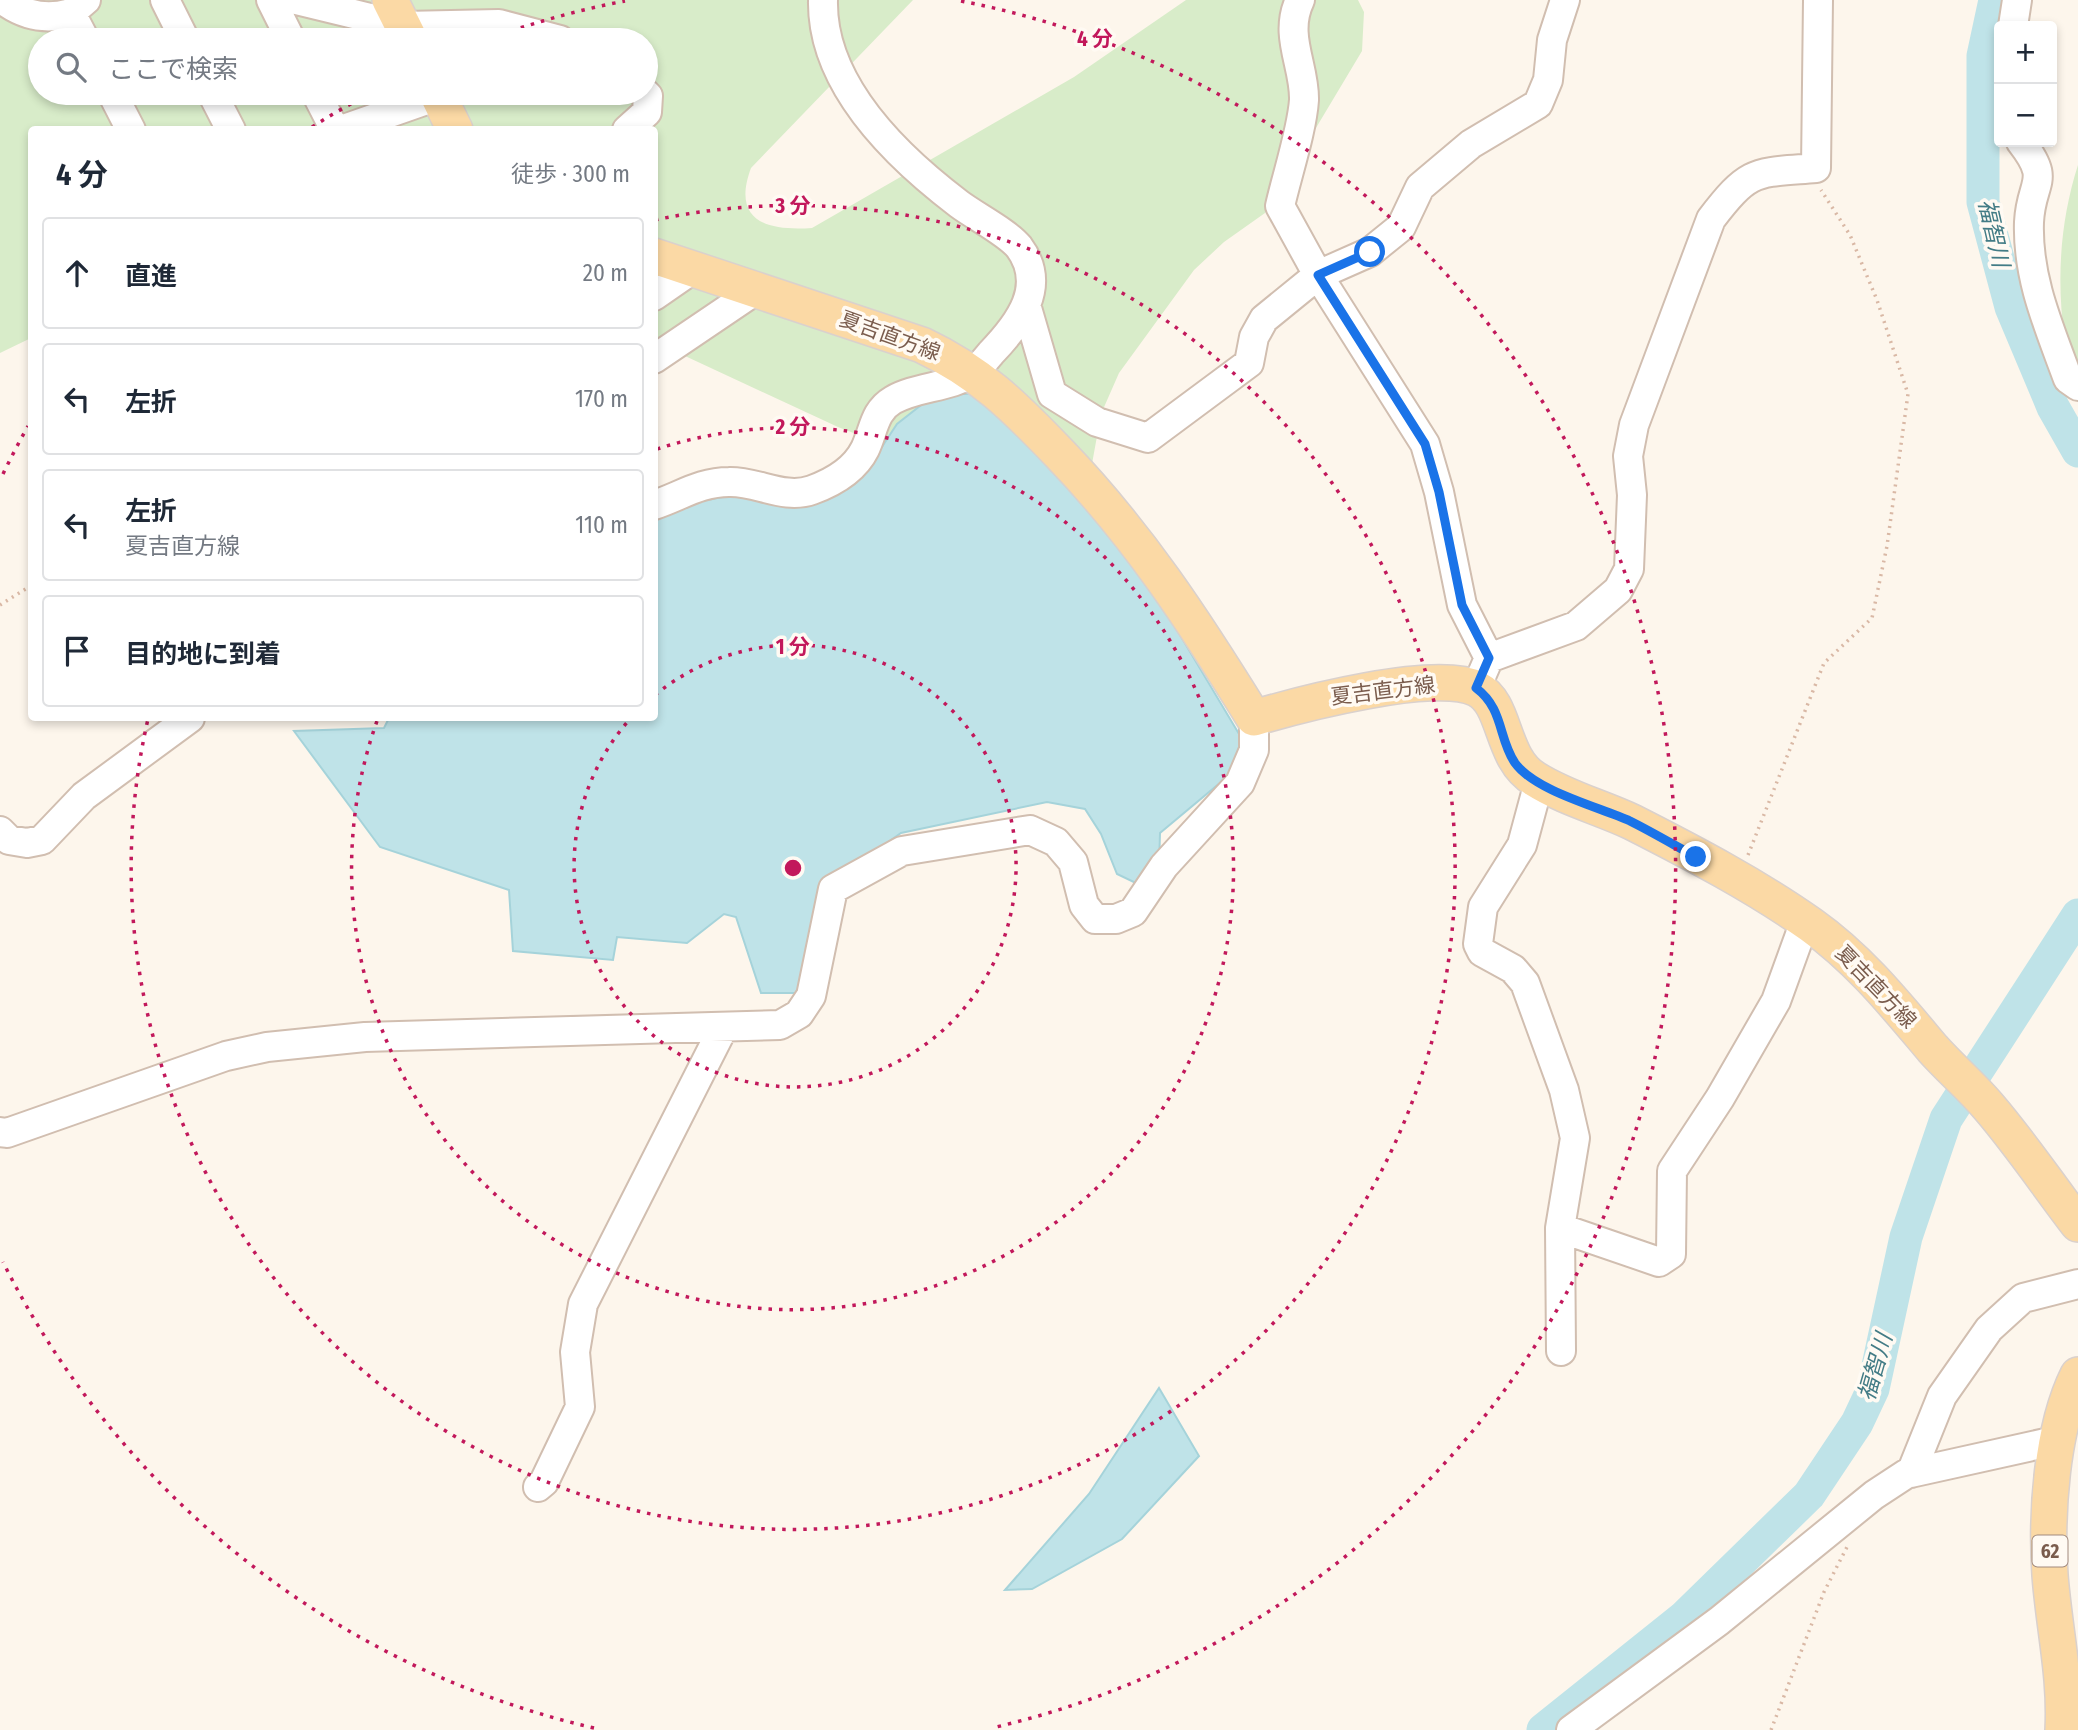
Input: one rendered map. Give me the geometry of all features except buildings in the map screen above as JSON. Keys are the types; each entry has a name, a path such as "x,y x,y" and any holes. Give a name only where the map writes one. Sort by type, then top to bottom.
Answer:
{"main road":[{"path":"442,105 453,126"},
{"name":"夏吉直方線","path":"658,257 922,345 972,373 1010,402 1088,483 1138,542 1185,606 1254,718 1315,700 1366,691 1450,682 1483,673 1486,696 1500,719 1515,763 1539,782 1630,821 1737,880 1805,921 1854,958 1988,1107 2078,1224"},
{"name":"62","path":"2063,1730 2063,1668 2050,1576 2049,1514 2059,1440 2078,1375"}],"street":[{"path":"4,0 33,15 51,19 78,7 82,28"},
{"path":"165,0 180,28"},
{"path":"271,0 285,28"},
{"path":"296,0 401,22 499,24 514,28"},
{"path":"823,0 828,42 842,75 868,118 923,177 1017,245 1030,267 1027,308 1052,394 1097,422 1148,438 1250,363 1254,337 1264,319 1318,275 1370,252 1401,227 1420,187 1471,144 1538,103 1548,80 1552,40 1565,0"},
{"path":"1300,0 1295,9 1293,37 1304,100 1280,206 1318,275 1425,444 1439,492 1462,605 1483,673 1576,626 1618,590 1629,569 1632,495 1629,456 1633,425 1711,219 1733,190 1756,173 1816,168 1818,0"},
{"path":"2014,21 2017,0"},
{"path":"118,105 129,126"},
{"path":"218,105 229,126"},
{"path":"322,105 333,126"},
{"path":"352,126 408,105"},
{"path":"631,126 647,112 647,105"},
{"path":"2025,147 2038,165 2040,178 2029,217 2033,281 2068,379 2078,386"},
{"path":"658,293 693,269"},
{"path":"658,356 756,290"},
{"path":"658,503 699,485 732,481 780,493 810,491 842,477 865,450 881,409 895,399 972,373 1013,330 1027,308"},
{"path":"0,1132 7,1133 56,1118 226,1056 267,1047 365,1037 780,1025 799,1014 811,996 834,888 902,851 1030,830 1056,842 1073,862 1084,905 1096,919 1116,919 1133,912 1164,866 1240,783 1254,750 1254,718"},
{"path":"0,831 9,840 27,843 42,840 84,796 186,721"},
{"path":"1539,782 1522,845 1483,907 1478,944 1482,952 1513,969 1525,983 1564,1090 1575,1138 1560,1228 1560,1352"},
{"path":"1560,1228 1659,1262 1671,1254 1672,1171 1720,1098 1776,1001 1805,921"},
{"path":"538,1487 544,1482 580,1407 575,1352 583,1304 723,1028"},
{"path":"1911,1473 1942,1396 1989,1329 2023,1298 2078,1284"},
{"path":"1571,1730 1719,1621 1874,1496 1911,1473 2059,1440"}],"path":[{"path":"1737,880 1768,809 1824,663 1872,618 1887,546 1908,394 1877,300 1850,235 1825,200 1816,168"},
{"path":"0,605 28,588"},
{"path":"1771,1730 1824,1592 1849,1544"}],"green space":[{"path":"0,0 913,0 751,168 746,186 746,201 750,212 768,225 796,228 812,228 1074,77 1186,0 1358,0 1364,12 1362,51 1265,213 1224,242 1194,270 1119,373 1101,414 1088,486 975,480 838,427 658,343 658,126 28,126 28,339 0,353"},
{"path":"2078,165 2078,397 2065,340 2060,281 2065,222"}],"water":[{"path":"989,393 1133,556 1245,744 1227,777 1160,833 1159,867 1138,884 1117,874 1101,834 1085,809 1047,802 901,833 828,885 803,993 761,993 736,917 724,914 687,943 617,937 613,960 513,951 509,890 380,847 294,731 384,728 388,721 658,721 658,514 672,507 868,468 897,424 934,395"},
{"path":"1159,1388 1199,1456 1122,1539 1032,1589 1005,1590 1089,1494"}],"waterway":[{"name":"福智川","path":"1995,0 1983,56 1983,202 2011,307 2053,407 2078,451"},
{"name":"福智川","path":"1543,1730 1683,1618 1809,1495 1857,1423 1873,1389 1906,1237 1946,1119 2078,915"}],"route":[{"path":"1370,252 1318,275 1425,444 1439,492 1462,605 1489,658 1476,688 1486,696 1500,719 1515,763 1539,782 1630,821 1696,857"}]}
